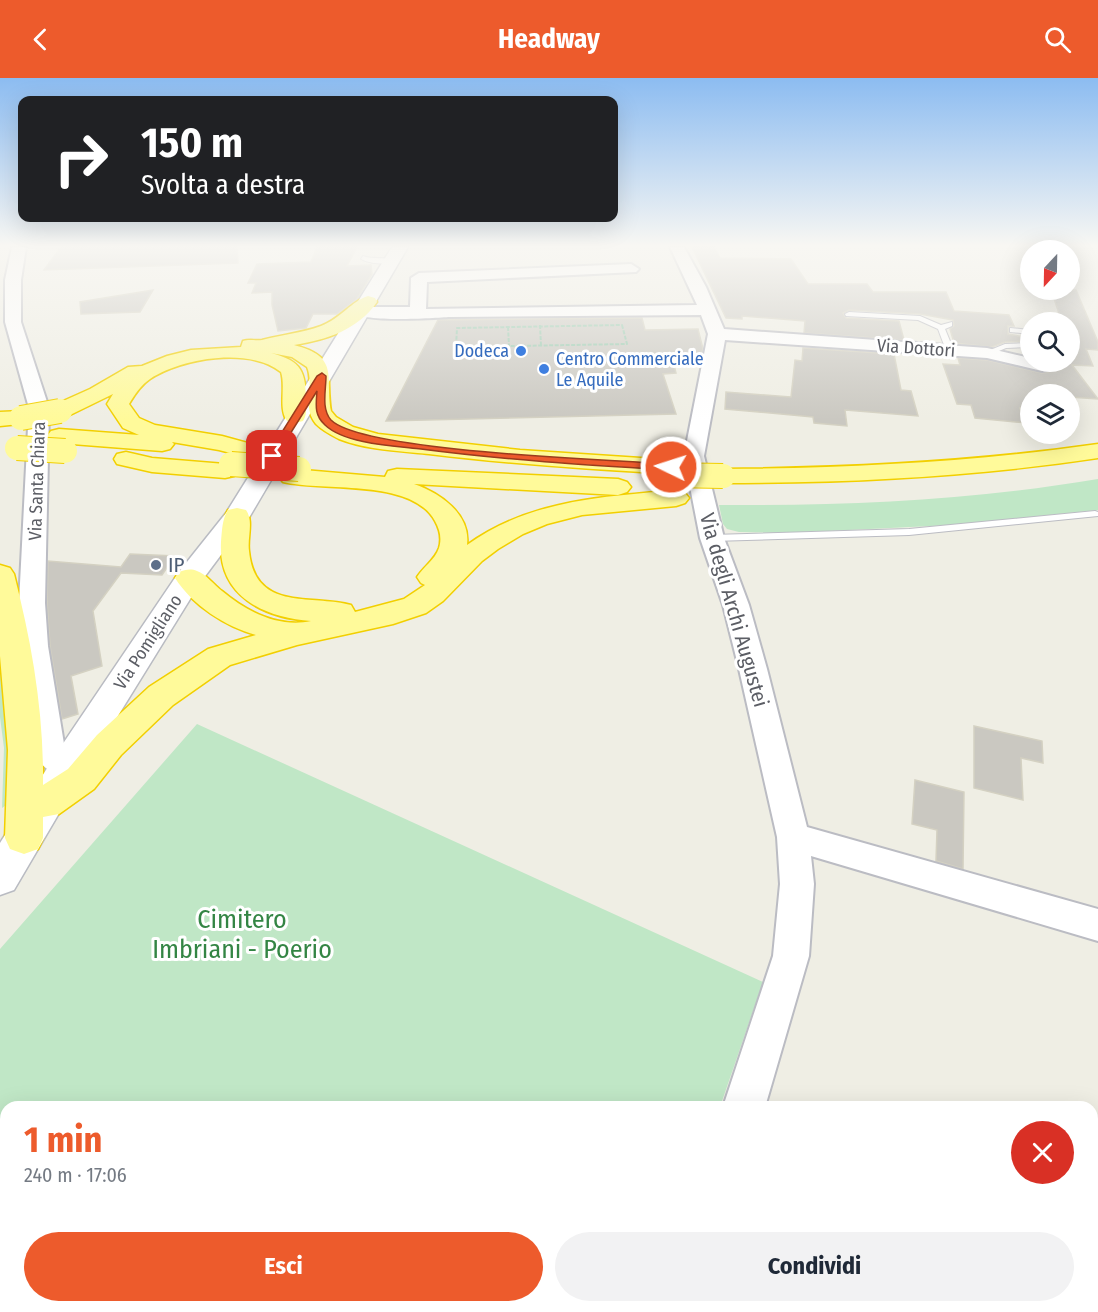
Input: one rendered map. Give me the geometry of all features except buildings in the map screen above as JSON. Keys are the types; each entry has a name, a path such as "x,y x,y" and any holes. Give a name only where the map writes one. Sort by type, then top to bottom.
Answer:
{"highway":[{"path":"9,433 98,394 145,365 205,349 250,345 321,333 348,321 365,307"},
{"path":"250,345 283,348 301,353 313,361 322,376 320,412 329,423 348,434 375,440 672,482"},
{"path":"235,462 222,443 149,430 131,423 118,404 132,384 143,374 159,366 195,356 239,352 270,358 290,368 294,378 295,416"},
{"path":"9,433 152,465 235,462"},
{"path":"62,444 302,468 496,482 724,483 871,497 895,495 925,486 1098,467"},
{"path":"724,483 821,468 873,474 1016,462 1098,451"},
{"path":"237,516 235,554 250,589 270,604 287,610 344,612 393,601 413,591 445,564 455,538 449,518 424,496 302,468"},
{"path":"46,803 81,779 109,745 161,696 219,657 295,634 393,614 415,606 433,594 472,555 513,528 538,518 672,482"},
{"path":"0,574 13,630 27,750 24,838"},
{"path":"189,578 221,608 241,620 272,630 295,634"}],"main road":[{"name":"Via Pomigliano","path":"0,878 69,764 189,578 237,516 295,416 365,307"}],"street":[{"name":"Via Santa Chiara","path":"13,305 13,322 39,408 32,603 35,646 51,756 58,762 69,764"},
{"path":"365,307 418,312 418,305"},
{"path":"705,305 717,334"},
{"path":"365,307 417,315 450,312 708,310"},
{"path":"643,308 708,310"},
{"name":"Via Dottori","path":"717,334 910,346 987,353 1020,361"},
{"name":"Via degli Archi Augustei","path":"717,334 694,456 711,538 739,615 793,837 797,884 791,956 746,1101"},
{"path":"18,680 35,646"},
{"path":"793,837 1098,926"}],"lane":[{"path":"849,314 920,318 945,326 950,351"},
{"path":"1013,330 1020,331"},
{"path":"987,353 1005,346 1020,345"},
{"path":"711,538 909,532 1095,514"}],"path":[{"path":"622,325 627,344 456,347 457,328 508,327 622,325"},
{"path":"540,326 541,346"},
{"path":"508,327 509,346"}],"green space":[{"path":"1098,479 1098,510 952,525 787,533 739,532 727,529 723,524 719,505 862,503 957,497"},
{"path":"0,659 12,756 9,803 2,808 4,748 0,717"},
{"name":"Cimitero Imbriani - Poerio","path":"197,724 763,982 722,1101 0,1101 0,949"}],"place":[{"name":"Dodeca","path":"521,351"},
{"name":"Centro Commerciale Le Aquile","path":"544,369"},
{"name":"IP","path":"156,565"}],"route":[{"path":"272,456 322,376 320,412 329,423 348,434 375,440 498,456 671,467"}]}
